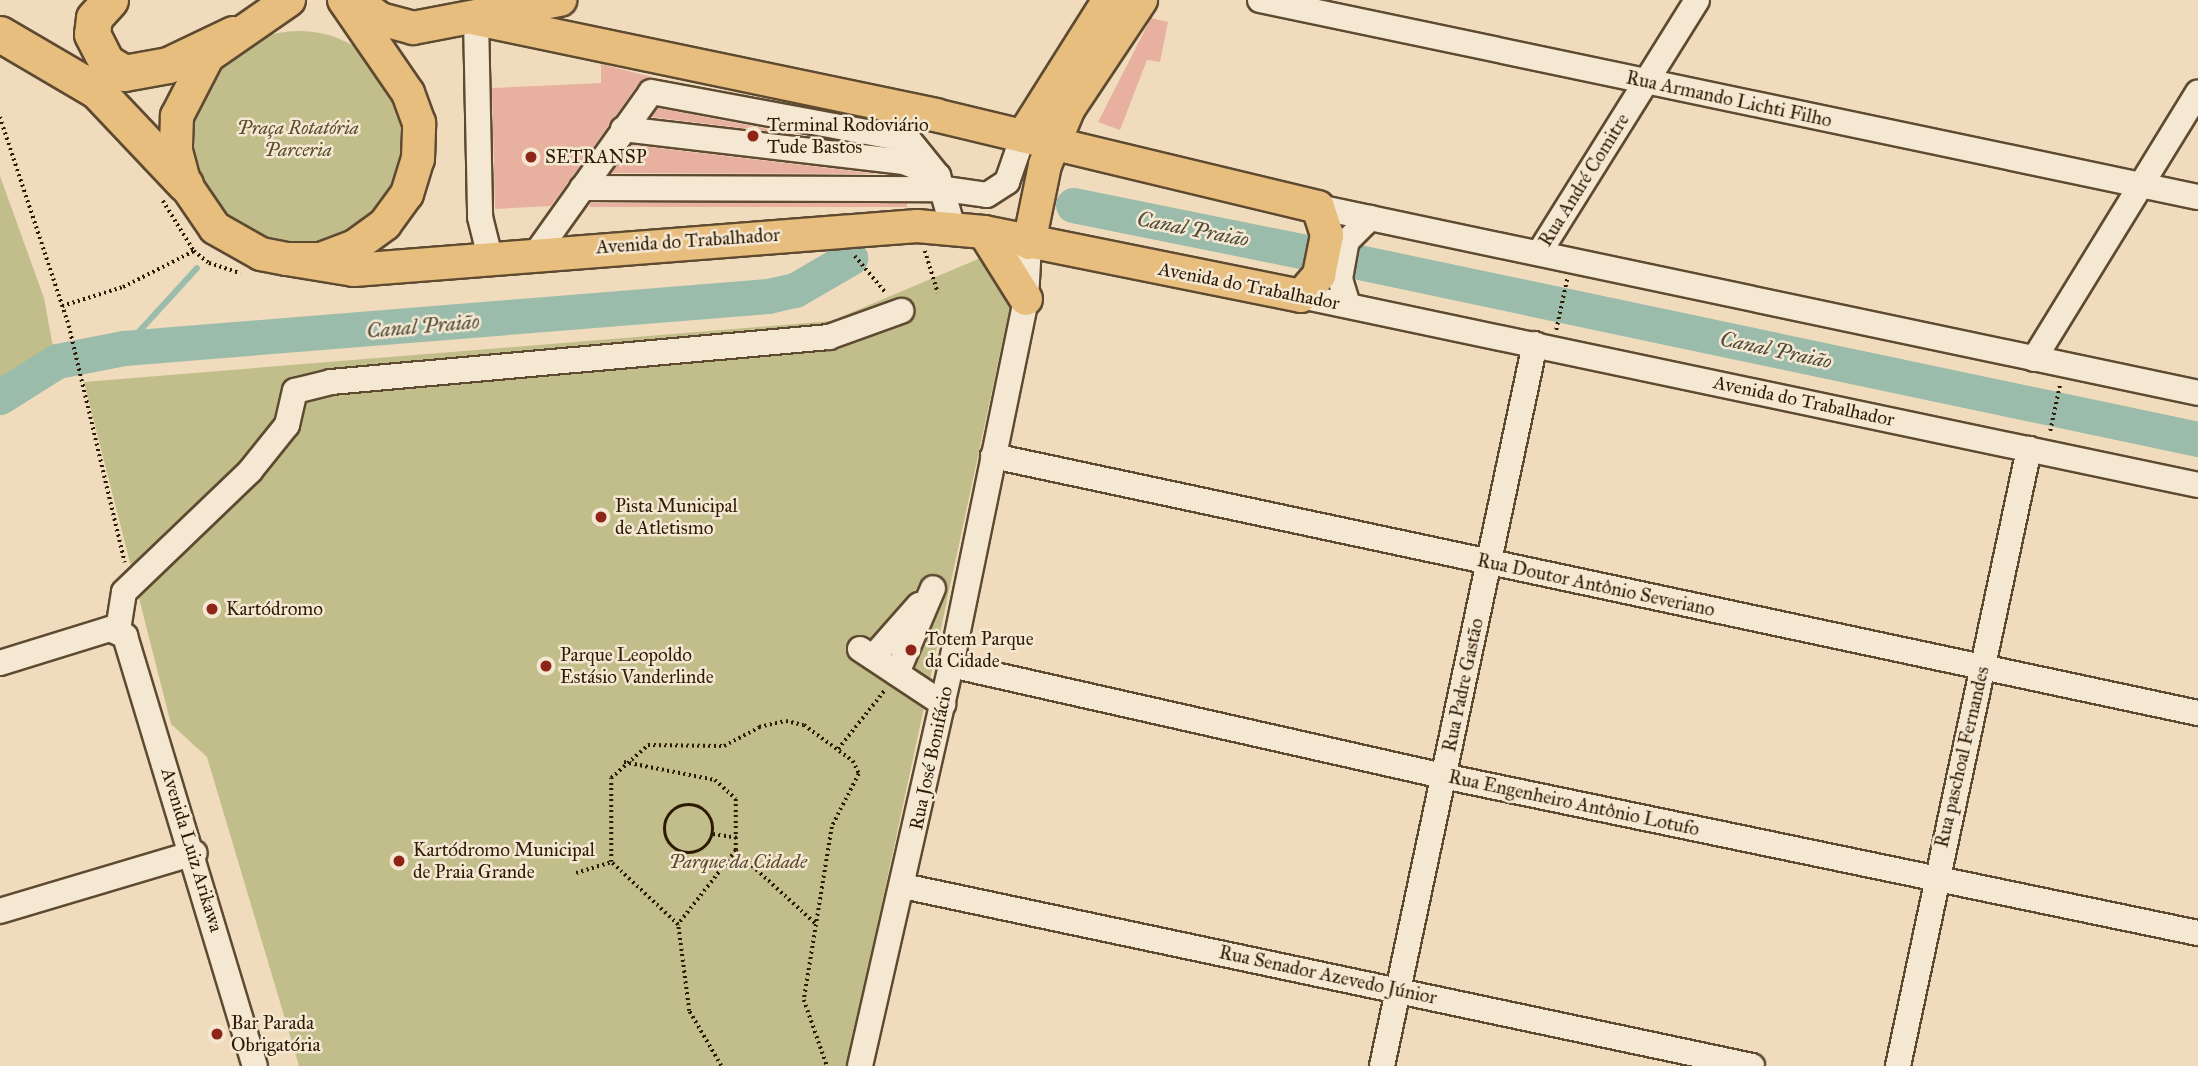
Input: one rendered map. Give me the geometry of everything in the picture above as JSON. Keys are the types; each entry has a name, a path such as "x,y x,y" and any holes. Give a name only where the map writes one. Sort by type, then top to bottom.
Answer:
{"highway":[{"path":"110,0 94,18 92,34 106,62 124,73 169,65 233,34"},
{"path":"0,34 97,91 172,189"}],"main road":[{"path":"289,0 264,19 233,34 188,84 177,117 172,189 215,228 261,254 287,259 321,259 355,246 385,224 407,194 418,159 419,122 396,69 344,0"},
{"path":"354,0 380,19 413,28 476,19 560,0"},
{"path":"1029,243 1037,142 1109,0"},
{"path":"1037,142 1075,94 1141,0"},
{"path":"476,19 1037,142 1331,228 1320,283"},
{"name":"Avenida do Trabalhador","path":"287,259 354,270 537,252 918,226 984,232 1065,250 1320,283"},
{"path":"984,232 1026,299 1045,264 1065,250"}],"street":[{"name":"Rua Armando Lichti Filho","path":"1260,0 1356,10 1645,82 2198,197"},
{"name":"Rua André Comitre","path":"1539,253 1697,0"},
{"path":"476,19 480,216 490,257"},
{"path":"537,252 650,92 909,140 942,183 953,228"},
{"path":"2034,359 2198,92"},
{"path":"623,130 904,162 942,183"},
{"path":"582,188 942,183 995,192 1007,182 1037,142"},
{"path":"1331,228 1370,218"},
{"path":"1331,228 1370,218 2198,393"},
{"name":"Rua José Bonifácio","path":"860,1066 943,704 1026,299 1029,243"},
{"path":"1320,283 1348,305"},
{"name":"Avenida do Trabalhador","path":"1320,283 1348,305 2198,485"},
{"path":"0,663 121,633 124,592 250,471 287,425 295,391 331,382 829,337 901,311"},
{"name":"Rua Padre Gastão","path":"1382,1066 1535,344"},
{"name":"Rua paschoal Fernandes","path":"1898,1066 1935,877 2029,449"},
{"name":"Rua Doutor Antônio Severiano","path":"993,456 2198,713"},
{"path":"897,673 933,588 867,653 943,704"},
{"name":"Avenida Luiz Arikawa","path":"121,633 195,853 255,1066"},
{"name":"Rua Engenheiro Antônio Lotufo","path":"951,665 1443,776 2198,933"},
{"path":"0,911 195,853"},
{"name":"Rua Senador Azevedo Júnior","path":"903,886 1752,1066"}],"path":[{"path":"0,117 69,326 129,576 124,592"},
{"path":"172,189 194,251 209,263 254,277"},
{"path":"918,226 938,293"},
{"path":"62,306 123,287 194,251"},
{"path":"853,253 901,311"},
{"path":"1558,324 1566,287"},
{"path":"2051,428 2058,392"},
{"path":"838,750 897,673"},
{"path":"721,1066 689,1011 678,925 611,862 611,778 624,762 655,743 724,746 777,722 804,725 853,761 859,777 832,827 803,1008 827,1066"},
{"path":"624,762 725,786 737,804 736,851 678,925"},
{"path":"691,804 707,812 713,834 697,852 679,851 667,839 665,822 675,808 691,804"},
{"path":"713,834 737,838"},
{"path":"736,851 816,924"},
{"path":"576,873 611,862"}],"green space":[{"name":"Praça Rotatória Parceria","path":"299,31 340,39 359,49 375,63 389,79 399,98 407,139 399,180 389,199 375,215 359,229 340,239 299,247 258,239 239,229 223,215 209,199 199,180 191,139 199,98 209,79 223,63 239,49 258,39"},
{"path":"0,176 44,298 53,347 0,379"},
{"name":"Parque Leopoldo Estásio Vanderlinde","path":"983,257 1010,307 847,1066 299,1066 207,757 171,724 84,382 831,321"}],"building":[{"path":"1151,18 1168,22 1160,62 1147,60 1120,130 1098,122"},
{"name":"SETRANSP","path":"601,64 652,77 639,83 551,206 495,209 492,88 601,83"},
{"path":"658,108 799,135 651,117"},
{"path":"632,145 878,174 611,173"},
{"path":"590,203 907,203 907,207 590,207"}],"waterway":[{"name":"Canal Praião","path":"1073,205 1312,253"},
{"name":"Canal Praião","path":"0,397 57,361 124,348 768,296 795,290 850,258"},
{"name":"Canal Praião","path":"1354,261 2198,439"},
{"path":"124,348 197,268"}],"place":[{"name":"Terminal Rodoviário Tude Bastos","path":"753,136"},
{"name":"SETRANSP","path":"531,157"},
{"name":"Pista Municipal de Atletismo","path":"601,517"},
{"name":"Kartódromo","path":"212,609"},
{"name":"Totem Parque da Cidade","path":"911,650"},
{"name":"Parque Leopoldo Estásio Vanderlinde","path":"546,666"},
{"name":"Kartódromo Municipal de Praia Grande","path":"399,861"},
{"name":"Bar Parada Obrigatória","path":"217,1034"}],"park label":[{"name":"Parque da Cidade","path":"738,862"}]}
